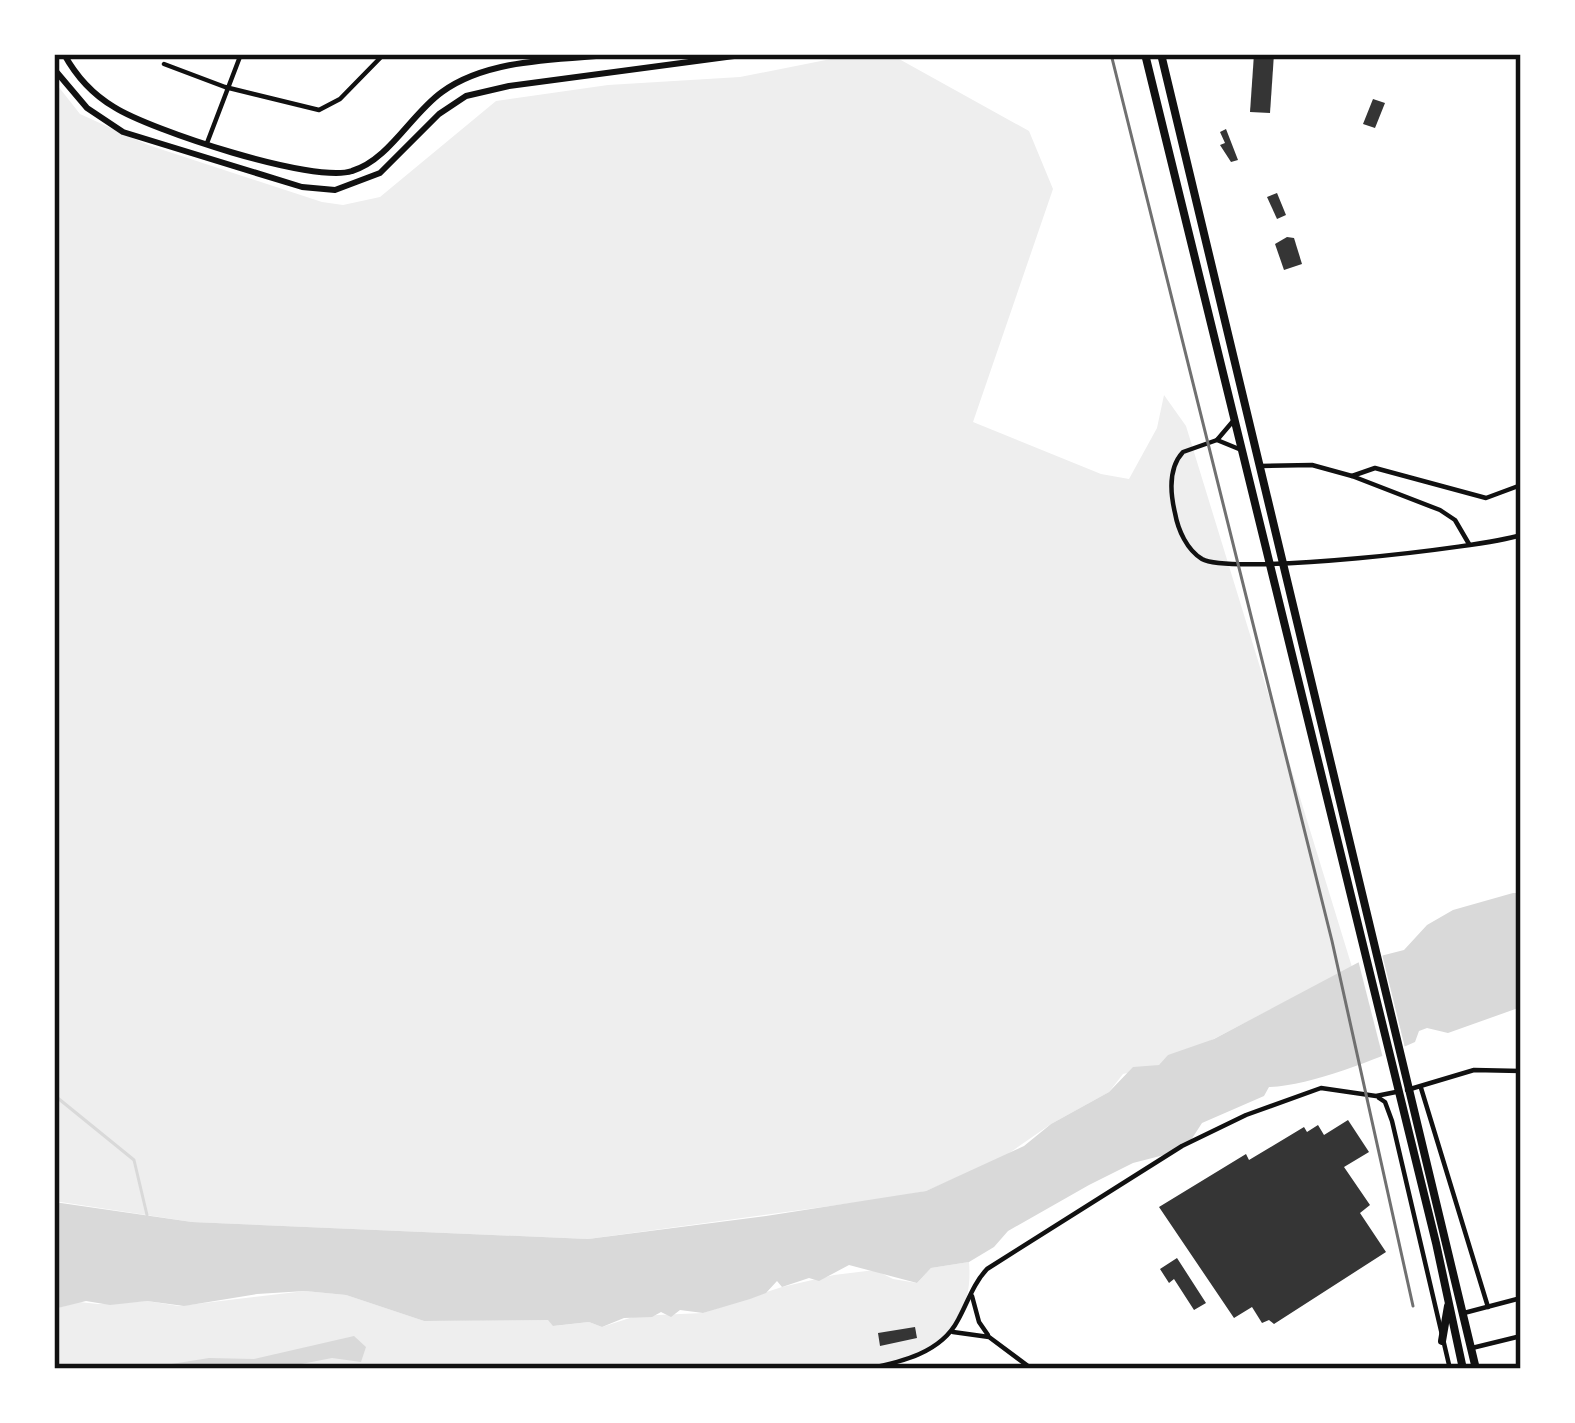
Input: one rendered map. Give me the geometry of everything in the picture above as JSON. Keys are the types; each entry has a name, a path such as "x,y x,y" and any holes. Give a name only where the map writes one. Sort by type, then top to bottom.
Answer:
{"main road":[{"path":"1161,54 1442,1241 1463,1369"},
{"path":"1145,55 1476,1369"},
{"path":"1442,1341 1449,1299"}],"street":[{"path":"64,54 93,93 160,129 301,170 338,174 366,165 442,92 481,73 621,54"},
{"path":"207,143 241,54"},
{"path":"164,64 226,87 326,109 384,54"},
{"path":"54,69 87,108 123,132 302,188 334,190 366,181 395,162 452,104 483,90 749,54"},
{"path":"401,130 416,140"},
{"path":"1235,419 1217,440 1177,458 1171,482 1180,531 1200,558 1218,565 1325,560 1470,546 1521,535"},
{"path":"1217,440 1243,451"},
{"path":"1260,466 1312,465 1352,476 1440,510 1455,520 1470,546"},
{"path":"1352,476 1376,468 1486,498 1521,485"},
{"path":"867,1369 900,1365 929,1349 951,1332 987,1269 1182,1146 1246,1115 1321,1088 1376,1096 1474,1070 1521,1071"},
{"path":"1420,1087 1488,1306"},
{"path":"1376,1096 1385,1102 1392,1121 1450,1369"},
{"path":"971,1290 979,1322 989,1336 1032,1369"},
{"path":"1464,1313 1521,1298"},
{"path":"951,1332 989,1336"},
{"path":"1472,1348 1521,1336"}],"shaded area":[{"path":"856,54 890,54 1029,131 1053,189 973,422 1101,474 1129,479 1157,428 1164,395 1186,426 1352,967 1204,1044 1159,1065 1123,1074 1109,1092 1002,1158 926,1191 889,1198 588,1239 192,1222 54,1201 54,81 80,114 148,145 343,205 380,197 496,101 608,85 740,77"},
{"path":"1521,893 1521,1007 1448,1033 1427,1028 1419,1031 1415,1042 1363,1063 1304,1082 1269,1087 1264,1096 1202,1123 1191,1140 1089,1185 1008,1231 994,1247 969,1262 931,1268 917,1283 849,1265 819,1281 809,1278 782,1287 777,1281 766,1293 703,1313 680,1310 671,1317 661,1312 602,1327 589,1322 553,1326 548,1320 424,1321 346,1295 305,1291 184,1306 86,1301 54,1309 54,1202 192,1222 588,1239 926,1191 1024,1146 1051,1124 1109,1092 1133,1067 1159,1065 1168,1055 1214,1039 1361,961 1404,950 1427,925 1453,910"},
{"path":"969,1262 964,1306 942,1337 908,1357 866,1369 54,1369 54,1309 79,1302 147,1301 179,1306 305,1291 346,1295 424,1321 548,1319 554,1326 589,1322 602,1327 636,1316 703,1313 834,1275 875,1270 917,1283 931,1268"},
{"path":"354,1336 366,1347 361,1362 332,1358 276,1369 159,1366 209,1358 254,1359"}],"pier":[{"path":"1381,950 1406,1052 1384,1062 1357,956"}],"building":[{"path":"1254,54 1274,54 1270,113 1250,112"},
{"path":"1373,99 1385,103 1375,128 1363,124"},
{"path":"1226,129 1238,160 1231,162 1220,145 1225,143 1220,132"},
{"path":"1277,193 1286,215 1277,219 1267,197"},
{"path":"1294,238 1302,264 1284,270 1275,244"},
{"path":"1348,1120 1369,1152 1344,1167 1370,1205 1360,1213 1386,1252 1274,1324 1262,1323 1252,1307 1234,1318 1159,1207 1246,1154 1249,1160 1304,1127 1307,1132 1318,1125 1324,1135"},
{"path":"1177,1258 1206,1303 1194,1310 1174,1279 1169,1283 1160,1269"},
{"path":"915,1327 917,1338 880,1346 878,1333"}],"waterway":[{"path":"54,1095 134,1160 147,1215"}],"railway":[{"path":"1111,54 1332,941 1413,1306"}]}
